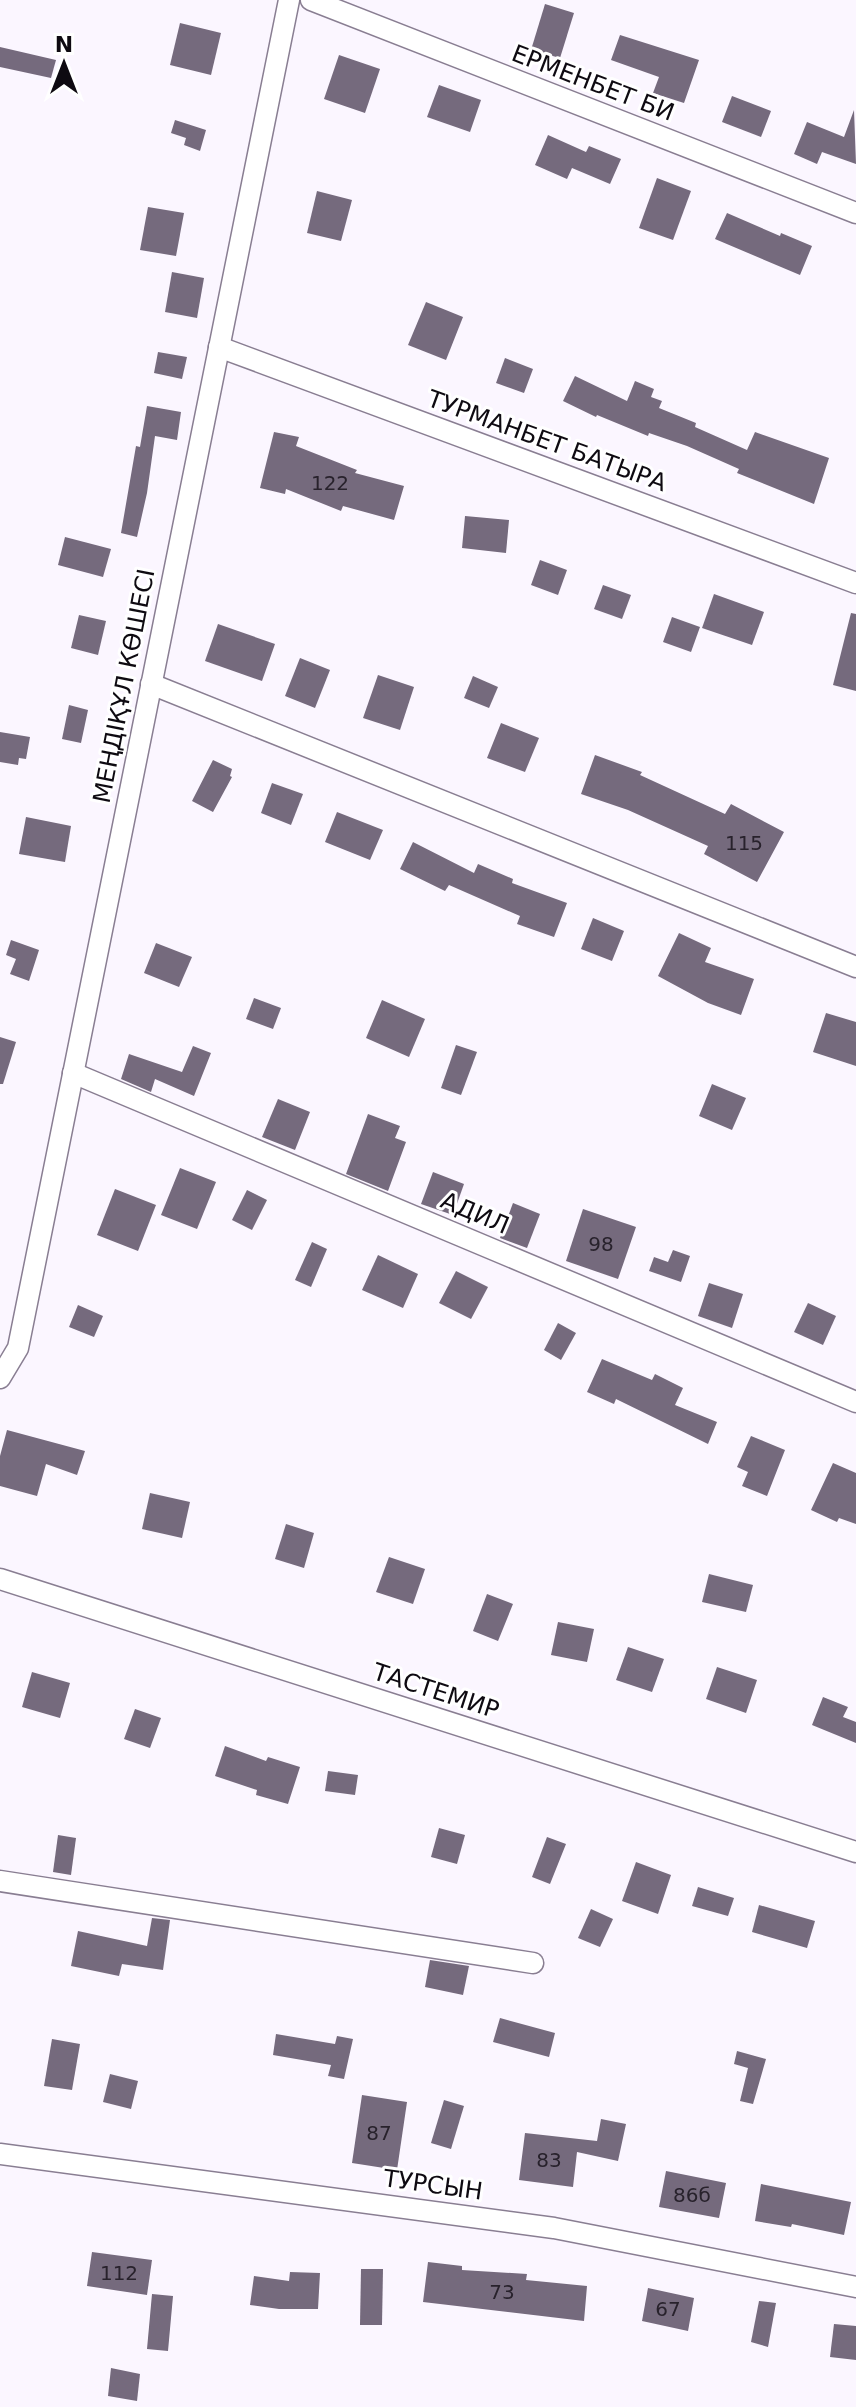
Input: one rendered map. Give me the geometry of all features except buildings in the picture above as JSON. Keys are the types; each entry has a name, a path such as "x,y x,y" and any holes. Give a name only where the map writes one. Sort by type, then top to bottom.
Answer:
{"street":[{"name":"МЕҢДІҚҰЛ КӨШЕСІ","path":"0,1378 18,1348 289,0"},
{"name":"ЕРМЕНБЕТ БИ","path":"311,0 856,213"},
{"name":"ТУРМАНБЕТ БАТЫРА","path":"219,347 856,583"},
{"path":"151,684 856,967"},
{"name":"АДИЛ","path":"73,1073 856,1402"},
{"name":"ТАСТЕМИР","path":"0,1579 856,1852"},
{"path":"0,1881 533,1963"},
{"name":"ТУРСЫН","path":"0,2154 554,2228 856,2287"}]}
